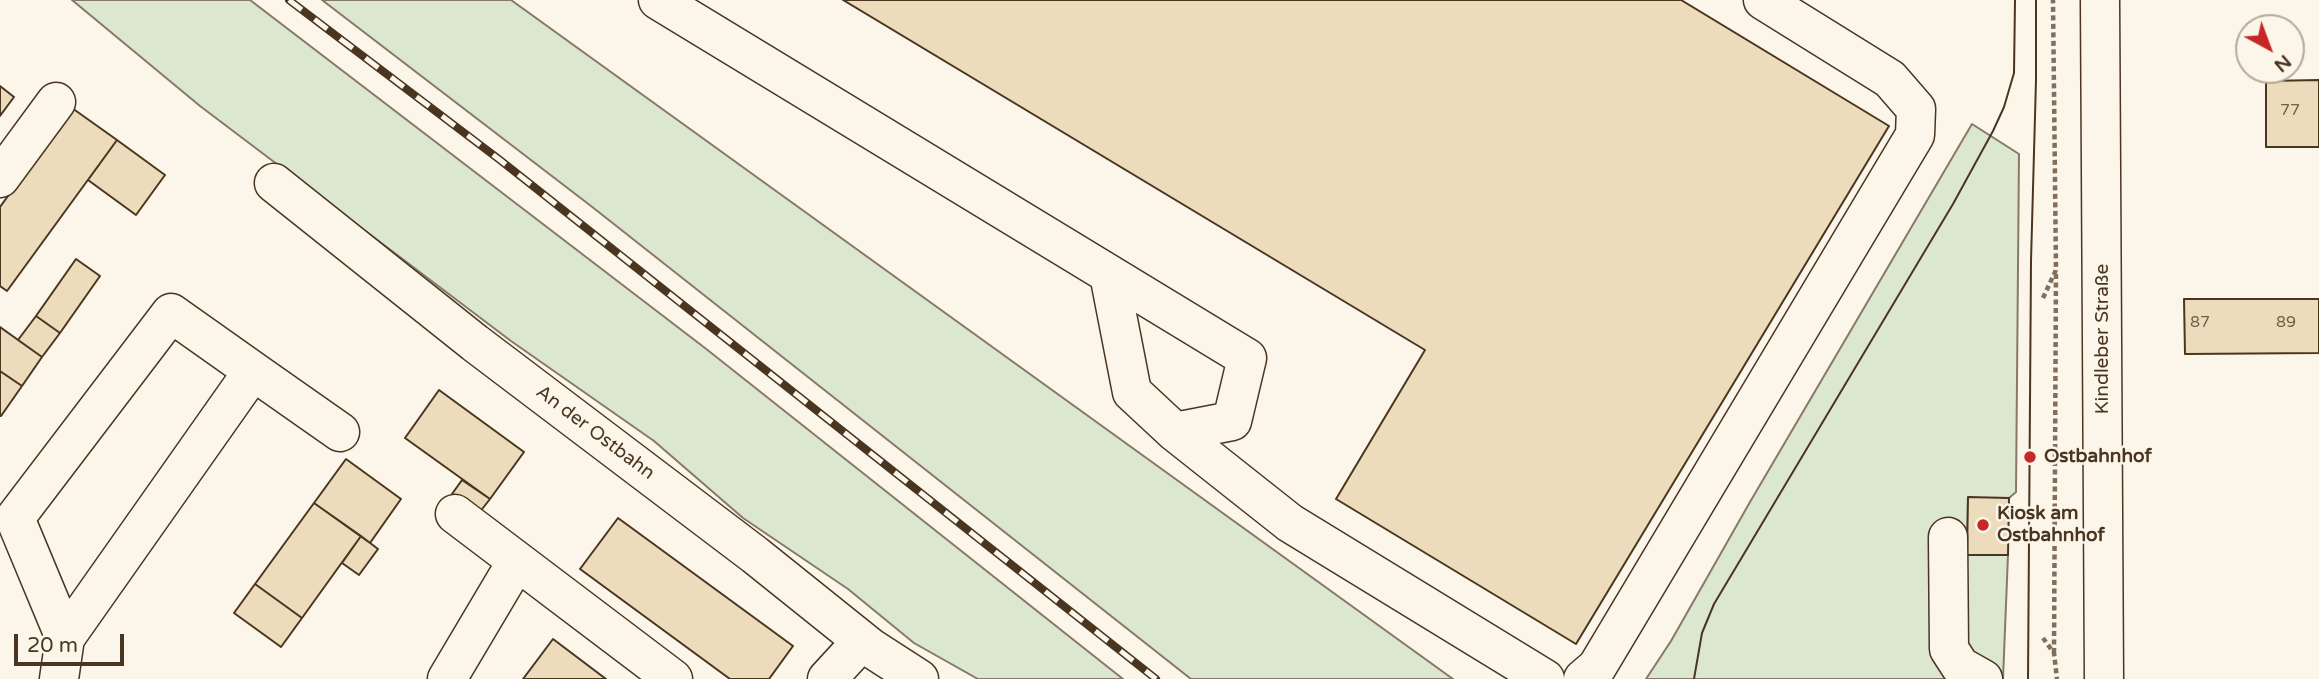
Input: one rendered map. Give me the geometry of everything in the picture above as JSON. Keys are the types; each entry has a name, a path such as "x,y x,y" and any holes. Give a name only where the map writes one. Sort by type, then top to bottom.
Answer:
{"main road":[{"path":"658,0 1247,358 1232,421 1175,432"},
{"path":"1583,679 1597,667 1915,135 1916,109 1890,79 1763,0"},
{"name":"Kindleber Straße","path":"2100,0 2105,679"},
{"path":"0,178 56,102"},
{"name":"An der Ostbahn","path":"274,183 485,351 656,478 862,641 919,679"},
{"path":"1109,274 1132,392 1175,432 1290,523 1545,679"},
{"path":"65,638 15,517 171,313 340,432"},
{"path":"59,679 65,638 253,370"},
{"path":"455,514 673,679"},
{"path":"1948,537 1950,649 1960,666 1983,679"},
{"path":"447,679 517,561"},
{"path":"827,679 862,641"}],"path":[{"path":"2053,0 2056,270 2054,653 2057,679"},
{"path":"2043,298 2056,270"},
{"path":"2043,638 2054,653"}],"green space":[{"path":"72,0 250,0 705,348 1123,679 978,679 914,643 848,589 743,518 654,441 511,341 200,106"},
{"path":"322,0 511,0 1453,679 1191,679 591,206"},
{"path":"1972,124 2019,154 2016,492 2009,498 1968,498 1967,555 2008,555 2003,679 1646,679 1671,641"}],"building":[{"path":"843,0 1681,0 1889,126 1576,644 1336,499 1425,350"},
{"path":"2305,80 2319,80 2319,147 2266,147 2266,84 2305,84"},
{"path":"0,86 14,97 0,116"},
{"path":"72,108 117,140 7,291 0,286 0,207"},
{"path":"117,140 165,175 136,215 88,180"},
{"path":"76,259 100,276 60,333 36,316"},
{"path":"2184,299 2319,299 2319,353 2185,354"},
{"path":"36,316 60,333 42,357 18,340"},
{"path":"0,327 42,357 22,386 0,371"},
{"path":"0,371 22,386 1,416 0,416"},
{"path":"439,390 524,452 490,499 405,438"},
{"path":"346,459 401,499 370,543 314,503"},
{"path":"462,480 490,499 479,513 452,494"},
{"path":"1968,497 2009,498 2008,555 1967,555"},
{"path":"314,503 361,536 302,618 255,584"},
{"path":"618,518 793,646 769,679 730,679 580,569"},
{"path":"361,536 378,549 359,575 342,563"},
{"path":"255,584 302,618 281,647 234,613"},
{"path":"553,639 606,679 523,679"}],"tram line":[{"path":"1694,679 1702,633 1714,604 1953,204 1993,131 2004,107 2014,73 2015,0"},
{"path":"2028,679 2036,0"}],"railway":[{"path":"289,0 500,160 1156,679"}],"place":[{"name":"Ostbahnhof","path":"2030,457"},
{"name":"Kiosk am Ostbahnhof","path":"1983,525"}]}
